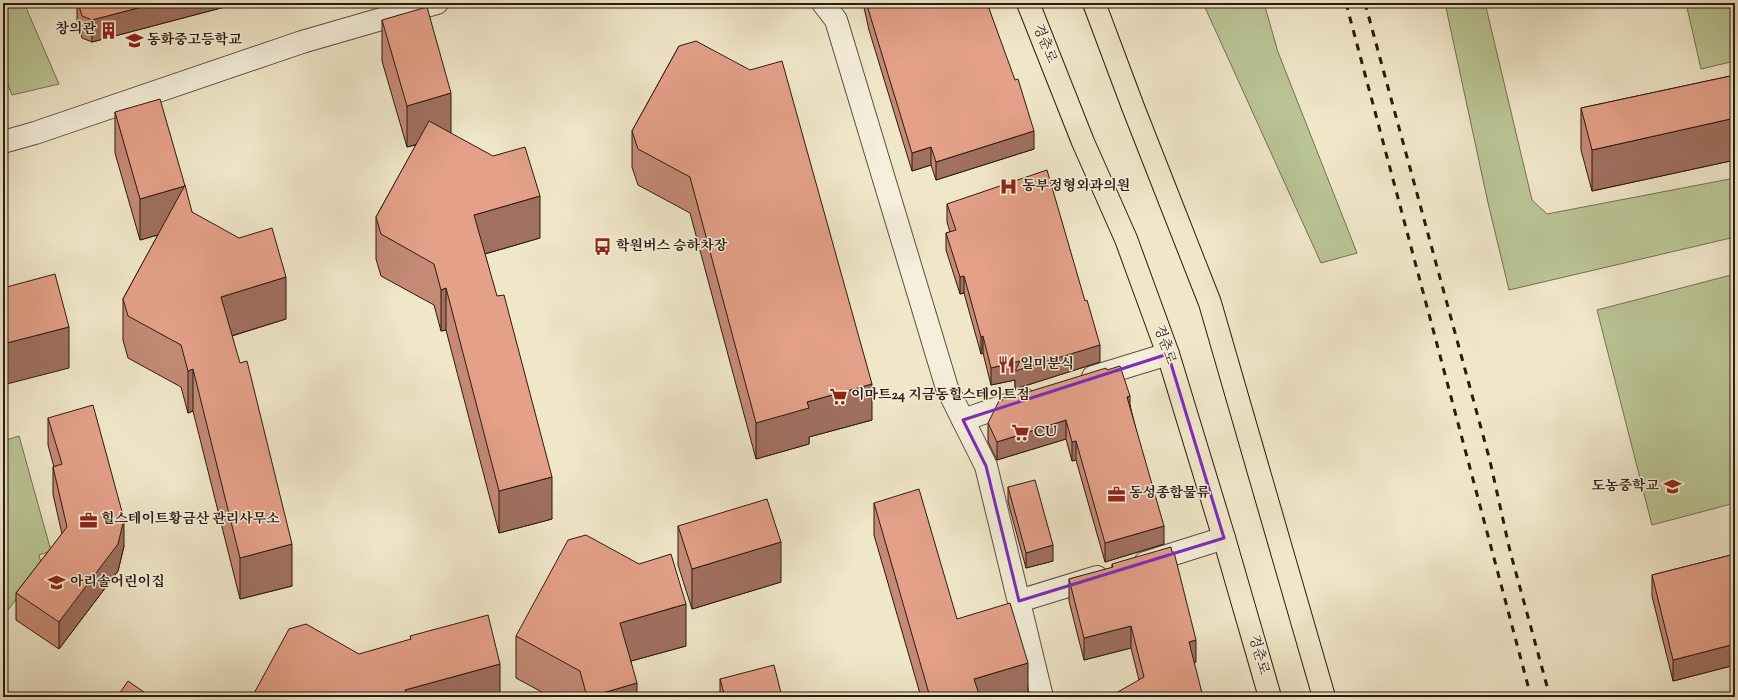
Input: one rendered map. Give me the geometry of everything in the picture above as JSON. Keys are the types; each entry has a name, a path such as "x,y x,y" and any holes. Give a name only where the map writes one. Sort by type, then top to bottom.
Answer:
{"main road":[{"name":"경춘로","path":"1028,3 1083,142 1126,239 1168,354 1224,538 1270,697"},
{"path":"1094,3 1210,303 1324,697"}],"street":[{"path":"3,142 35,134 302,42 437,3"},
{"path":"823,3 836,20 947,388 986,466 1042,697"},
{"path":"1076,383 1168,354"},
{"path":"963,420 1046,392"},
{"path":"1019,601 1224,538"}],"highlighted area":[{"path":"1168,354 1224,538 1019,601 986,466 963,420"}],"green space":[{"path":"3,3 24,3 59,84 12,95 3,72"},
{"path":"1203,3 1264,3 1278,52 1357,253 1321,263"},
{"path":"1445,3 1485,3 1532,200 1547,214 1735,178 1735,237 1509,290 1488,203"},
{"path":"1686,3 1735,3 1735,61 1701,69"},
{"path":"1735,274 1735,503 1652,525 1597,310"},
{"path":"19,436 51,551 39,555 42,567 7,611 3,611 3,441"}],"building":[{"path":"78,3 157,3 92,20 82,16"},
{"path":"867,3 987,3 1015,80 1018,79 1034,131 936,162 931,147 912,153"},
{"path":"427,7 451,93 407,106 382,20"},
{"path":"696,41 750,70 782,61 872,384 807,402 809,408 756,423 690,177 638,149 632,131 679,46"},
{"path":"1735,75 1735,118 1592,150 1581,108"},
{"path":"160,99 185,186 140,199 115,112"},
{"path":"429,121 493,156 525,147 540,196 474,215 497,296 504,295 552,477 499,491 446,288 441,290 434,264 381,234 376,217"},
{"path":"1047,170 1085,301 1087,300 1100,345 1015,371 1020,361 991,368 983,336 981,337 964,276 960,277 946,233 956,230 947,204"},
{"path":"185,185 192,212 239,238 272,228 286,277 221,297 240,363 247,361 292,544 240,558 193,369 188,371 181,345 128,316 123,299"},
{"path":"55,274 69,327 3,344 3,288"},
{"path":"1120,366 1130,396 1127,397 1164,526 1105,543 1076,441 1072,442 1066,420 997,442 988,423 999,401 1106,368 1107,370"},
{"name":"힐스테이트황금산 관리사무소","path":"93,405 124,519 118,544 59,622 16,593 67,527 53,467 62,464 48,418"},
{"path":"1035,480 1053,545 1026,553 1008,487"},
{"path":"919,489 957,619 1010,603 1028,663 974,679 980,697 930,697 874,503"},
{"path":"767,499 781,542 692,569 678,526"},
{"path":"586,535 639,564 671,554 686,604 620,623 637,683 589,697 587,697 580,671 516,636 568,540"},
{"path":"1171,547 1172,552 1174,552 1196,640 1189,642 1203,697 1109,697 1144,677 1131,626 1084,638 1069,579 1113,567 1112,564"},
{"path":"1735,554 1735,644 1673,660 1652,575"},
{"path":"488,615 500,664 405,690 406,693 394,697 252,697 289,629 306,624 359,654 411,639 410,636"},
{"path":"774,665 782,697 725,697 720,679"},
{"path":"128,681 151,697 117,697"}],"railway":[{"path":"1346,3 1531,697"},
{"path":"1365,3 1490,461 1510,551 1550,697"}],"place":[{"name":"창의관","path":"109,30"},
{"name":"동화중고등학교","path":"134,41"},
{"name":"동부정형외과의원","path":"1009,187"},
{"name":"학원버스 승하차장","path":"603,247"},
{"name":"일미분식","path":"1007,365"},
{"name":"이마트24 지금동힐스테이트점","path":"838,396"},
{"name":"CU","path":"1021,433"},
{"name":"도농중학교","path":"1672,487"},
{"name":"동성종합물류","path":"1116,494"},
{"name":"힐스테이트황금산 관리사무소","path":"88,520"},
{"name":"아리솔어린이집","path":"57,583"}]}
